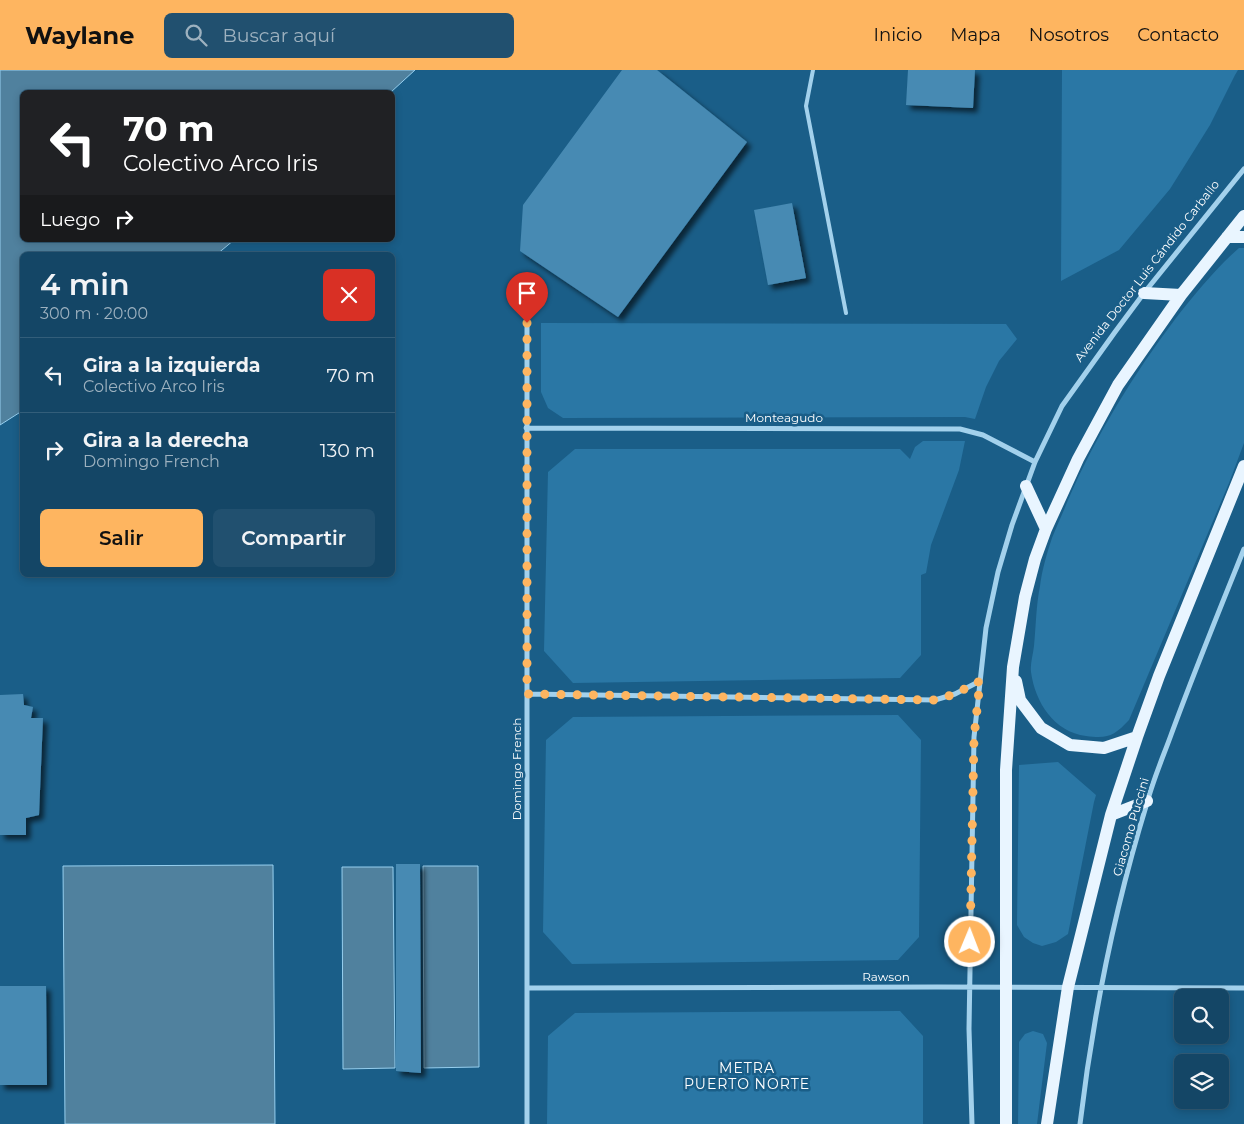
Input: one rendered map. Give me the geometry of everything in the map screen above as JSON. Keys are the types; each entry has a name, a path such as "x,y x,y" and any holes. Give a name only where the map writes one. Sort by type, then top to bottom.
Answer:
{"main road":[{"path":"1006,1124 1006,770 1013,667 1025,597 1035,559 1046,530 1078,459 1118,385 1181,295 1244,216"},
{"path":"1228,237 1244,237"},
{"path":"1144,293 1181,295"},
{"path":"1047,1124 1068,987 1111,815 1159,676 1244,466"},
{"path":"1026,486 1046,530"},
{"path":"1013,667 1020,700 1040,728 1070,745 1104,748 1137,737"},
{"path":"1111,815 1147,801"}],"street":[{"name":"Avenida Doctor Luis Cándido Carballo","path":"972,1124 969,1029 974,738 986,628 998,572 1012,525 1035,462 1062,406 1144,293 1244,168"},
{"name":"Domingo French","path":"527,323 527,1124"},
{"name":"Monteagudo","path":"526,428 960,428 983,435 1035,462"},
{"name":"Giacomo Puccini","path":"1080,1124 1101,988 1118,906 1147,801 1193,675 1244,549"},
{"path":"527,694 935,700 955,694 980,681"},
{"name":"Rawson","path":"527,988 1244,988"}],"lane":[{"path":"813,70 806,106 846,313"}],"shaded area":[{"path":"0,70 415,70 393,90 20,90 20,242 232,242 220,252 20,252 20,412 0,425"},
{"path":"1062,70 1238,70 1210,125 1170,189 1119,250 1061,281"},
{"path":"1239,248 1244,248 1244,443 1129,720 1119,730 1110,735 1094,737 1075,733 1064,729 1048,714 1037,694 1031,672 1043,568 1052,538 1091,452 1130,383 1183,309 1214,273"},
{"path":"541,323 1006,324 1017,339 999,361 986,387 975,419 965,417 563,418 548,408 541,392"},
{"path":"923,441 965,441 959,470 931,545 926,573 921,575 921,655 900,678 573,683 544,651 548,472 575,449 900,449 910,459 915,447"},
{"path":"898,715 921,740 919,937 898,960 572,964 543,932 546,740 573,717"},
{"path":"1058,762 1096,795 1068,934 1056,942 1042,946 1024,937 1017,925 1019,765"},
{"path":"273,865 275,1124 65,1124 63,866"},
{"path":"423,866 478,866 479,1067 424,1068"},
{"path":"342,867 393,867 395,1068 343,1069"},
{"path":"900,1011 923,1036 923,1124 547,1124 548,1036 575,1013"},
{"path":"1033,1031 1043,1034 1047,1043 1037,1124 1018,1124 1019,1042 1025,1034"}],"building":[{"path":"622,70 657,70 747,142 618,317 520,251 523,205"},
{"path":"908,70 975,70 973,108 906,105"},
{"path":"792,203 806,278 768,285 754,210"},
{"path":"23,694 24,705 33,707 31,718 43,718 39,815 26,818 26,835 0,835 0,695"},
{"path":"396,864 420,864 421,1073 396,1071"},
{"path":"0,986 46,986 47,1085 0,1085"}],"district":[{"name":"METRA PUERTO NORTE","path":"747,1076"}],"route":[{"path":"527,323 527,694 935,700 955,694 980,681 974,738 970,942"}]}
